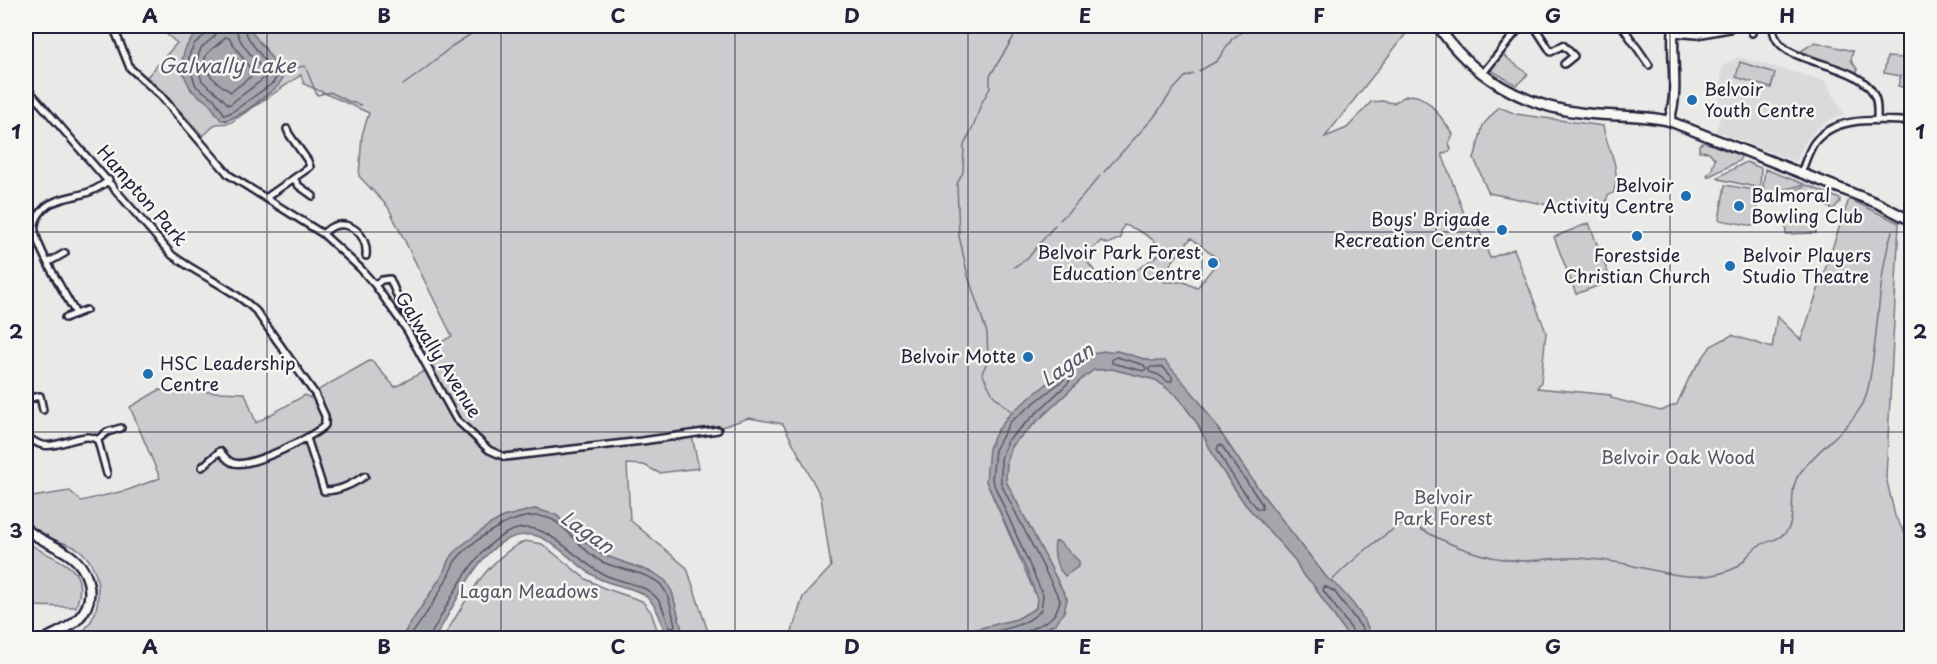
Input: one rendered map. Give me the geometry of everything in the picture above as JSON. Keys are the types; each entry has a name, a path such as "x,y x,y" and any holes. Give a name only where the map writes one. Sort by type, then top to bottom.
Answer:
{"street":[{"name":"Galwally Avenue","path":"113,26 130,68 161,96 230,175 323,234 375,285 407,330 456,419 489,450 505,457 718,430"},
{"path":"1438,26 1456,49 1483,73 1498,85 1517,95 1549,107 1583,113 1638,115 1669,121 1877,203 1911,221"},
{"path":"1500,26 1512,35"},
{"path":"1483,73 1521,26"},
{"path":"1534,26 1551,52 1563,45 1574,56 1564,64"},
{"path":"1582,26 1590,26"},
{"path":"1622,26 1649,65"},
{"path":"1751,26 1752,33"},
{"path":"1773,26 1774,36 1781,46 1855,76 1865,83 1875,98 1877,121"},
{"path":"1669,121 1676,89 1674,29 1697,35 1730,29"},
{"name":"Hampton Park","path":"26,87 172,255 246,301 256,310 315,394 325,416 325,424 307,438"},
{"path":"1800,173 1808,154 1822,134 1836,126 1877,121 1911,121"},
{"path":"267,197 308,169 309,165 287,129"},
{"path":"294,179 313,196"},
{"path":"76,314 49,262 35,231 35,225 40,213 53,202 87,194 109,180"},
{"path":"306,192 310,186"},
{"path":"323,234 334,225 352,228 366,244 366,254 357,252"},
{"path":"49,262 65,253"},
{"path":"375,285 382,279 390,279 395,293 423,340 428,343 432,341"},
{"path":"65,318 86,310"},
{"path":"26,399 40,396 43,410"},
{"path":"97,440 107,432 121,428"},
{"path":"26,436 43,445 58,444 87,436 97,440"},
{"path":"202,467 220,451 231,462 241,464 265,458 307,438 324,491 334,491 365,476"},
{"path":"97,440 106,474"},
{"path":"26,529 43,542 76,560 88,578 89,599 86,610 75,623 47,639"}],"shaded area":[{"path":"1739,57 1825,81 1845,115 1831,119 1817,128 1805,142 1796,162 1716,131 1721,115 1716,112 1723,90 1720,89 1722,66"}],"green space":[{"path":"117,26 210,26 202,29 182,64 191,90 210,104 217,115 226,121 257,103 282,79 265,48 254,36 249,26 1412,26 1325,137 1347,128 1371,102 1393,103 1413,95 1427,102 1439,115 1453,134 1449,143 1451,150 1442,154 1466,219 1474,216 1490,258 1514,249 1546,332 1541,382 1537,388 1611,395 1611,398 1661,411 1677,404 1690,376 1711,346 1732,335 1772,348 1777,316 1801,340 1849,199 1899,223 1886,477 1895,516 1911,544 1911,638 1371,638 1365,622 1354,605 1327,578 1262,494 1197,398 1151,361 1117,351 1073,363 1006,418 986,481 1037,598 1036,608 1017,619 940,638 790,638 803,597 831,567 821,497 783,424 749,418 718,428 719,431 692,437 699,468 659,473 644,465 627,464 630,520 687,568 710,638 684,638 672,592 654,573 603,555 556,515 535,509 503,517 461,546 449,559 443,574 401,638 70,638 82,632 94,614 98,592 94,570 80,550 47,536 26,521 26,498 70,491 81,501 128,490 160,478 130,407 159,390 245,393 256,423 305,395 310,398 320,389 371,360 395,387 430,368 424,352 452,336 388,207 359,176 362,135 369,113 304,84 301,75 230,123 216,124 203,136 164,93 146,78 177,43 165,33 121,33","holes":["1124,225 1146,235 1164,251 1119,282 1103,283 1084,257 1101,241 1107,244 1121,238","1191,238 1219,260 1197,288 1184,282 1164,282 1160,277"]},
{"path":"1815,42 1853,51 1851,60 1857,73 1801,51"},
{"path":"1907,42 1911,44 1912,49 1909,92 1906,88 1898,86 1901,76 1884,73 1887,57 1904,58"},
{"path":"1502,54 1528,74 1516,85 1491,70"},
{"path":"1740,62 1775,73 1771,88 1736,77"},
{"path":"1499,107 1516,114 1603,126 1615,165 1616,182 1614,192 1608,196 1603,208 1588,213 1489,193 1474,159 1483,125"},
{"path":"1704,142 1741,157 1739,161 1708,177 1715,159 1709,152 1699,151 1699,145"},
{"path":"1746,162 1761,168 1760,188 1719,179 1718,177"},
{"path":"1765,169 1804,184 1766,195 1763,186"},
{"name":"Balmoral Bowling Club","path":"1725,185 1760,191 1754,226 1719,220"},
{"path":"1807,185 1840,199 1840,202 1833,209 1821,204 1820,197 1792,199 1792,191"},
{"path":"1815,215 1816,233 1786,234 1785,216"},
{"path":"1589,223 1611,281 1576,294 1554,237"},
{"path":"1112,369 1156,380 1178,397 1197,423 1218,464 1245,504 1295,560 1303,575 1312,583 1349,638 1129,638 1082,635 1067,638 1024,638 1055,624 1067,599 1006,481 1007,459 1012,445 1084,377 1094,370"},
{"path":"26,541 58,559 74,572 79,580 80,592 76,607 26,606"},
{"name":"Lagan Meadows","path":"525,541 542,544 586,579 642,601 651,612 660,638 443,638 488,570 511,549"}],"water":[{"name":"Galwally Lake","path":"210,26 249,26 276,64 282,79 278,86 258,102 227,120 221,120 209,104 194,92 185,78 183,69 182,60 188,44 201,31"},
{"name":"Lagan","path":"1103,351 1117,351 1151,361 1165,361 1197,398 1262,494 1327,578 1354,605 1365,622 1371,638 1349,638 1312,583 1303,575 1295,560 1245,504 1218,464 1197,423 1178,397 1156,380 1112,369 1094,370 1084,377 1012,445 1007,459 1006,481 1067,599 1064,613 1055,624 1024,638 940,638 1017,619 1036,608 1037,598 1027,571 986,481 989,448 997,431 1012,412 1073,363 1088,355"},
{"name":"Lagan","path":"535,509 556,515 603,555 654,573 666,581 672,592 684,638 666,638 657,611 643,594 602,580 548,541 528,535 508,539 486,556 466,583 435,638 401,638 443,574 449,559 461,546 503,517"},
{"path":"1058,541 1079,561 1079,566 1065,576 1057,565 1054,552 1055,542"}],"waterway":[{"path":"403,85 452,46 484,26"},
{"path":"1013,413 993,395 982,373 988,360 987,333 968,276 959,236 957,184 963,172 964,145 990,88 990,76 1014,36 1015,26"},
{"path":"1199,71 1217,61 1232,39 1247,28 1254,26"},
{"path":"281,73 305,66 317,95 330,92 361,105"},
{"path":"1104,172 1154,117 1173,90 1185,77 1193,74"},
{"path":"1060,220 1100,176"},
{"path":"1014,267 1027,259 1055,225"},
{"path":"1332,581 1380,539 1408,522 1464,549 1508,560 1583,558 1617,562 1685,576 1719,574 1735,568 1758,546 1786,532 1791,520 1793,489 1798,476 1805,466 1842,431 1864,401 1870,379 1882,280 1892,231"},
{"path":"1074,638 1113,638"}],"place":[{"name":"Belvoir Youth Centre","path":"1692,100"},
{"name":"Belvoir Activity Centre","path":"1686,196"},
{"name":"Balmoral Bowling Club","path":"1739,206"},
{"name":"Boys' Brigade Recreation Centre","path":"1502,230"},
{"name":"Forestside Christian Church","path":"1637,236"},
{"name":"Belvoir Park Forest Education Centre","path":"1213,263"},
{"name":"Belvoir Players Studio Theatre","path":"1730,266"},
{"name":"Belvoir Motte","path":"1028,357"},
{"name":"HSC Leadership Centre","path":"148,374"}],"park label":[{"name":"Belvoir Oak Wood","path":"1678,458"},
{"name":"Belvoir Park Forest","path":"1443,508"}]}
